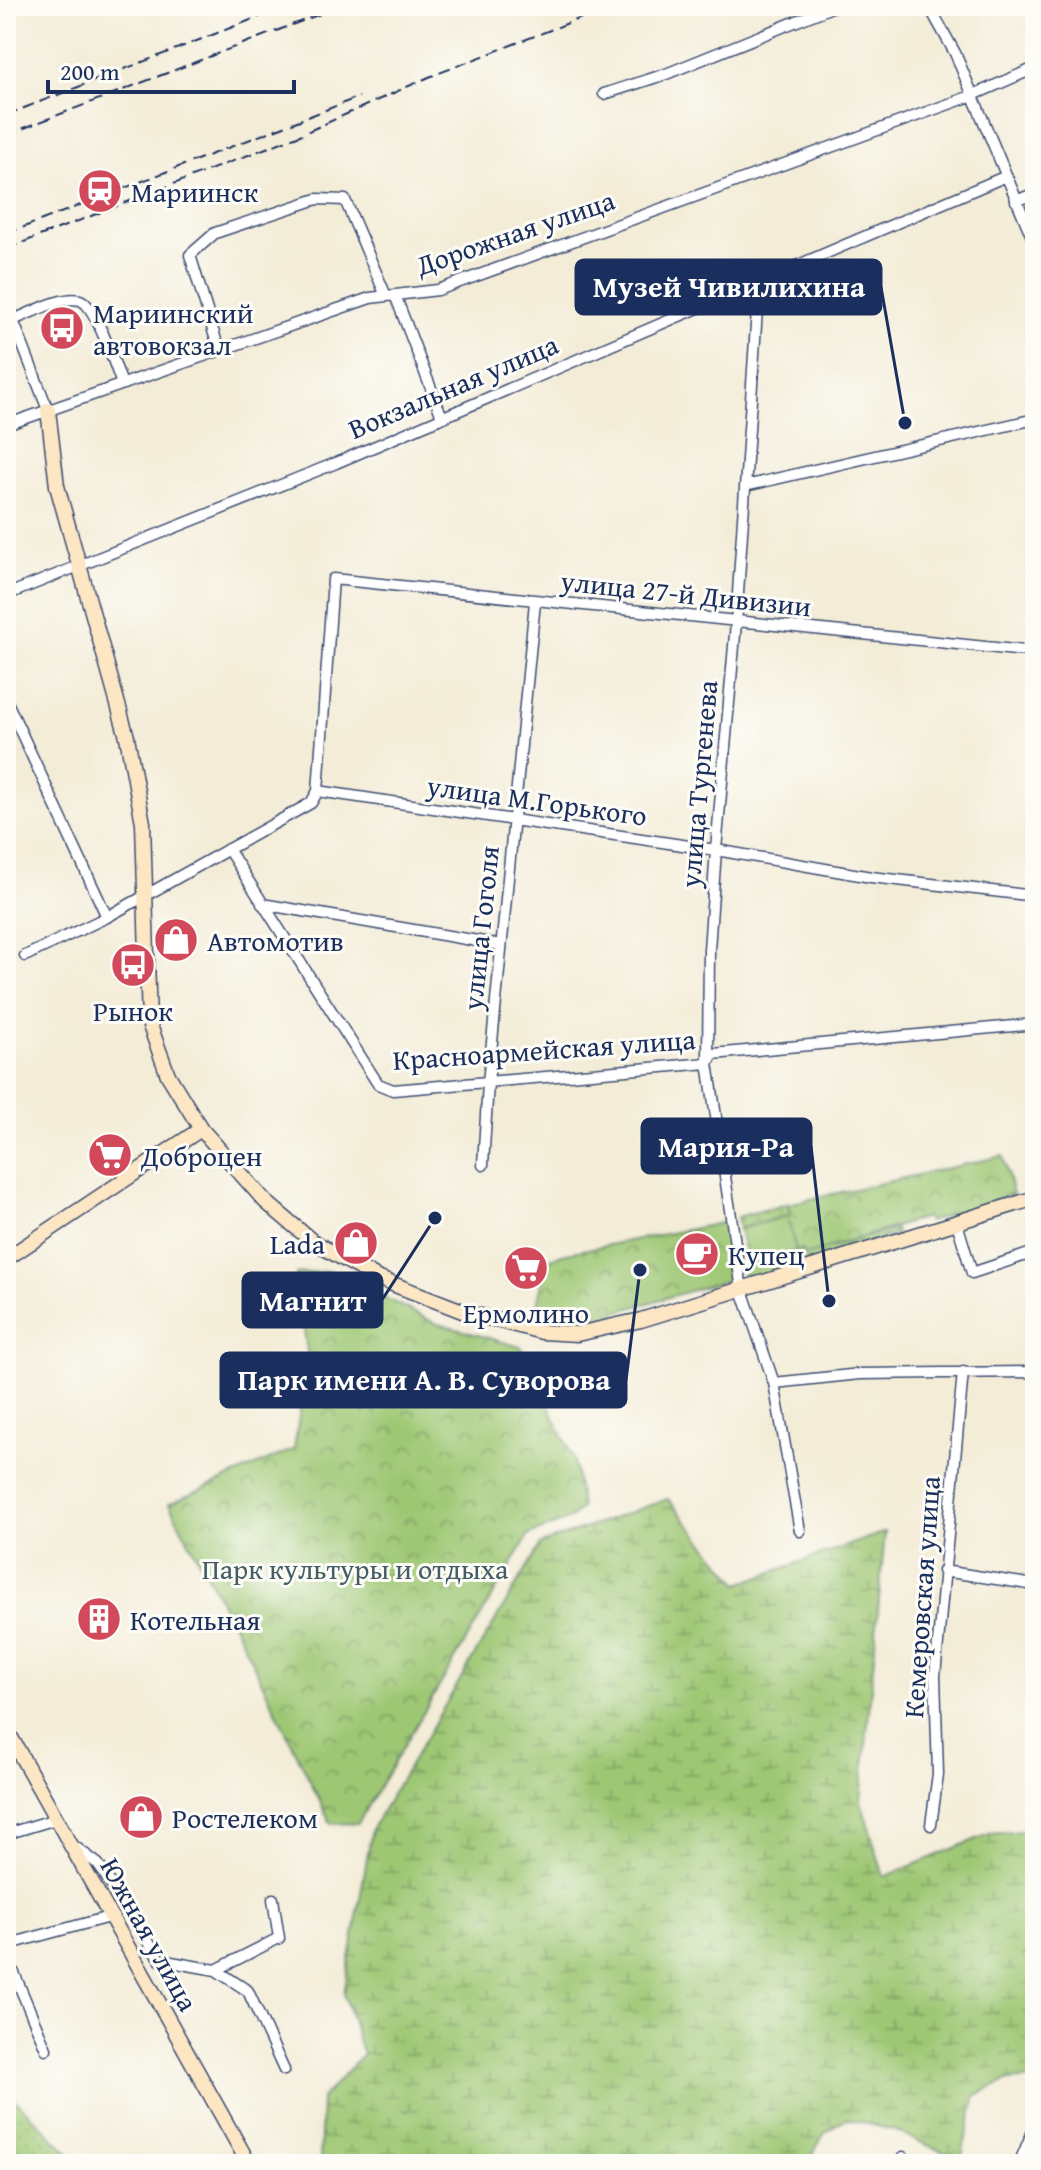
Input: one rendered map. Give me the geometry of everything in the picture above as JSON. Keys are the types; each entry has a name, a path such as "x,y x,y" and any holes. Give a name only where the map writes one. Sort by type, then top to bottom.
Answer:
{"main road":[{"path":"48,410 57,486 127,737 143,823 149,1023 168,1075 201,1129 266,1202 312,1241 377,1278 513,1327 577,1334 612,1328 742,1290 1035,1198"},
{"path":"6,1259 201,1129"},
{"name":"Южная улица","path":"6,1729 249,2164"}],"street":[{"path":"604,94 666,74 834,6"},
{"path":"929,6 955,53 1004,177 1035,244"},
{"name":"Дорожная улица","path":"6,425 370,298 438,290 971,96 1035,68"},
{"name":"Вокзальная улица","path":"6,595 442,417 1004,177"},
{"path":"1016,201 1035,193"},
{"path":"219,350 190,255 215,233 317,199 345,200 442,417"},
{"name":"улица Тургенева","path":"759,280 736,623 709,950 708,1063 742,1290 774,1383 800,1531"},
{"path":"48,410 10,321 69,300 81,300 92,309 122,384"},
{"path":"745,486 1035,419"},
{"name":"улица 27-й Дивизии","path":"318,791 333,579 1035,652"},
{"name":"улица Гоголя","path":"483,1165 488,1083 516,822 535,602"},
{"path":"6,700 107,917"},
{"path":"25,956 107,917 311,803 318,791"},
{"name":"улица М.Горького","path":"318,791 716,850 871,877 1035,896"},
{"name":"Красноармейская улица","path":"228,849 378,1084 393,1090 708,1063 713,1054 1035,1024"},
{"path":"262,904 501,945"},
{"path":"957,1223 972,1273 1035,1252"},
{"name":"Кемеровская улица","path":"931,1825 938,1774 935,1676 963,1372"},
{"path":"774,1383 860,1374 1035,1372"},
{"path":"943,1571 1035,1585"},
{"path":"6,1834 56,1819"},
{"path":"72,1845 98,1864 160,1960 216,1970 248,1991 284,2070"},
{"path":"216,1970 279,1938 273,1899"},
{"path":"6,1945 109,1917"},
{"path":"6,1954 46,2049"},
{"path":"1019,2164 1035,2126"}],"green space":[{"path":"1003,1156 1013,1194 928,1222 926,1217 805,1255 802,1249 748,1264 739,1229 790,1215 788,1204"},
{"path":"788,1204 791,1215 739,1229 737,1217"},
{"path":"787,1216 796,1251 748,1264 739,1229"},
{"path":"727,1222 735,1278 581,1322 533,1322 547,1261 562,1254"},
{"path":"895,1229 896,1234 745,1282 742,1269 749,1267 748,1264 803,1249 805,1255"},
{"name":"Парк культуры и отдыха","path":"330,1271 435,1323 521,1347 574,1460 581,1508 570,1519 529,1535 358,1823 331,1824 242,1641 169,1504 294,1449 308,1358 296,1274"},
{"path":"668,1499 739,1584 885,1532 861,1801 884,1877 989,1834 1035,1830 1035,2079 1006,2081 976,2095 961,2160 896,2131 846,2118 824,2134 807,2164 320,2164 322,2098 363,2055 344,1994 372,1828 541,1544"},
{"path":"6,2091 80,2164 6,2164"}],"railway":[{"path":"6,115 287,6"},
{"path":"6,135 341,6"},
{"path":"6,249 300,135 429,77 612,6"},
{"path":"6,234 359,97"}],"place":[{"name":"Мариинск","path":"100,191"},
{"name":"Мариинский автовокзал","path":"62,328"},
{"name":"Музей Чивилихина","path":"905,423"},
{"name":"Автомотив","path":"176,940"},
{"name":"Рынок","path":"133,965"},
{"name":"Доброцен","path":"110,1155"},
{"name":"Магнит","path":"435,1218"},
{"name":"Lada","path":"356,1243"},
{"name":"Купец","path":"697,1254"},
{"name":"Ермолино","path":"526,1268"},
{"name":"Парк имени А. В. Суворова","path":"640,1270"},
{"name":"Мария-Ра","path":"829,1301"},
{"name":"Котельная","path":"99,1619"},
{"name":"Ростелеком","path":"141,1817"}]}
